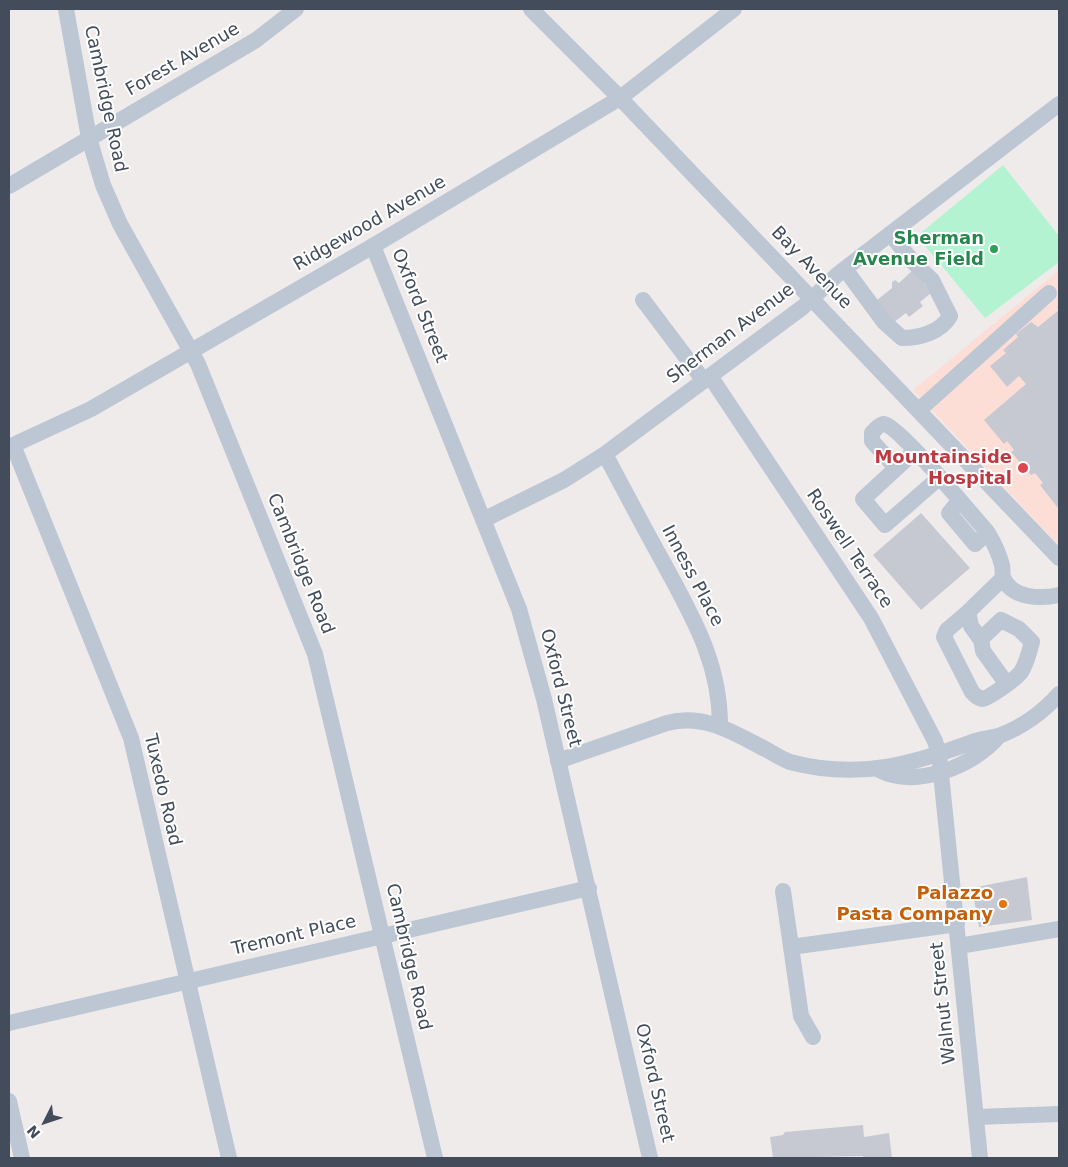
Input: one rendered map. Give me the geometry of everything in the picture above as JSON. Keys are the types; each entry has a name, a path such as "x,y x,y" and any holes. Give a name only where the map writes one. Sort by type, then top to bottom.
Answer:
{"street":[{"name":"Cambridge Road","path":"66,9 89,138 103,185 120,224 191,351 315,654 435,1158"},
{"name":"Forest Avenue","path":"9,186 256,40 296,9"},
{"name":"Bay Avenue","path":"531,9 620,98 1059,558"},
{"name":"Ridgewood Avenue","path":"11,446 91,409 373,246 620,98 734,9"},
{"name":"Sherman Avenue","path":"483,520 564,480 605,454 812,298 845,269 1059,104"},
{"path":"845,269 884,322 902,338 912,338 944,326 950,316 932,280 915,264 890,234"},
{"name":"Oxford Street","path":"373,246 519,609 589,888 650,1158"},
{"path":"919,410 1049,293"},
{"path":"643,300 702,382"},
{"path":"642,318 702,382"},
{"name":"Roswell Terrace","path":"702,382 871,618 933,736 938,754"},
{"path":"896,468 872,441 872,433 884,424 890,427 915,451 988,532 1002,567 1003,578 1014,591 1033,597 1059,595"},
{"name":"Tuxedo Road","path":"11,446 130,738 229,1158"},
{"path":"915,451 862,499 885,525 940,477"},
{"name":"Inness Place","path":"605,454 701,633 714,669 720,704 720,726"},
{"path":"981,640 987,632 1002,620 1019,629 1032,642 1021,671 1014,679 983,699 978,698 972,692 944,637 947,630 1003,578"},
{"path":"968,612 971,626 981,640 983,651 1006,683"},
{"path":"879,770 890,776 921,776 940,772 988,749 999,736 1035,716 1059,694"},
{"path":"558,761 682,719 696,720 720,726 789,761 838,770 879,770 938,754 982,738 999,736"},
{"name":"Walnut Street","path":"938,754 980,1158"},
{"name":"Tremont Place","path":"9,1023 589,888"},
{"path":"783,891 801,1016 814,1037"},
{"path":"791,947 957,924"},
{"path":"959,946 1059,929"},
{"path":"9,1101 22,1158"},
{"path":"976,1117 1059,1114"}],"shaded area":[{"name":"Mountainside Hospital","path":"1059,270 1059,546 913,390"}],"green space":[{"name":"Sherman Avenue Field","path":"1003,165 1059,236 1059,262 985,318 917,236"}],"building":[{"path":"914,269 931,293 920,302 923,306 909,317 906,313 893,323 877,300 892,288 892,282 895,280 899,283"},
{"name":"Mountainside Hospital","path":"1059,310 1058,508 1040,485 1043,483 1035,473 1031,475 1011,452 1014,450 1007,441 1004,444 984,420 1026,384 1019,376 1007,387 990,366 1006,353 1003,350 1018,337 1016,334 1031,322 1038,327"},
{"path":"921,513 970,568 921,610 873,555"},
{"name":"Palazzo Pasta Company","path":"1027,877 1032,920 979,927 972,888"},
{"path":"863,1125 864,1137 889,1133 892,1158 863,1158 863,1156 773,1158 770,1137 783,1135 785,1132"}],"place":[{"name":"Sherman Avenue Field","path":"994,249"},
{"name":"Mountainside Hospital","path":"1023,468"},
{"name":"Palazzo Pasta Company","path":"1003,904"}]}
